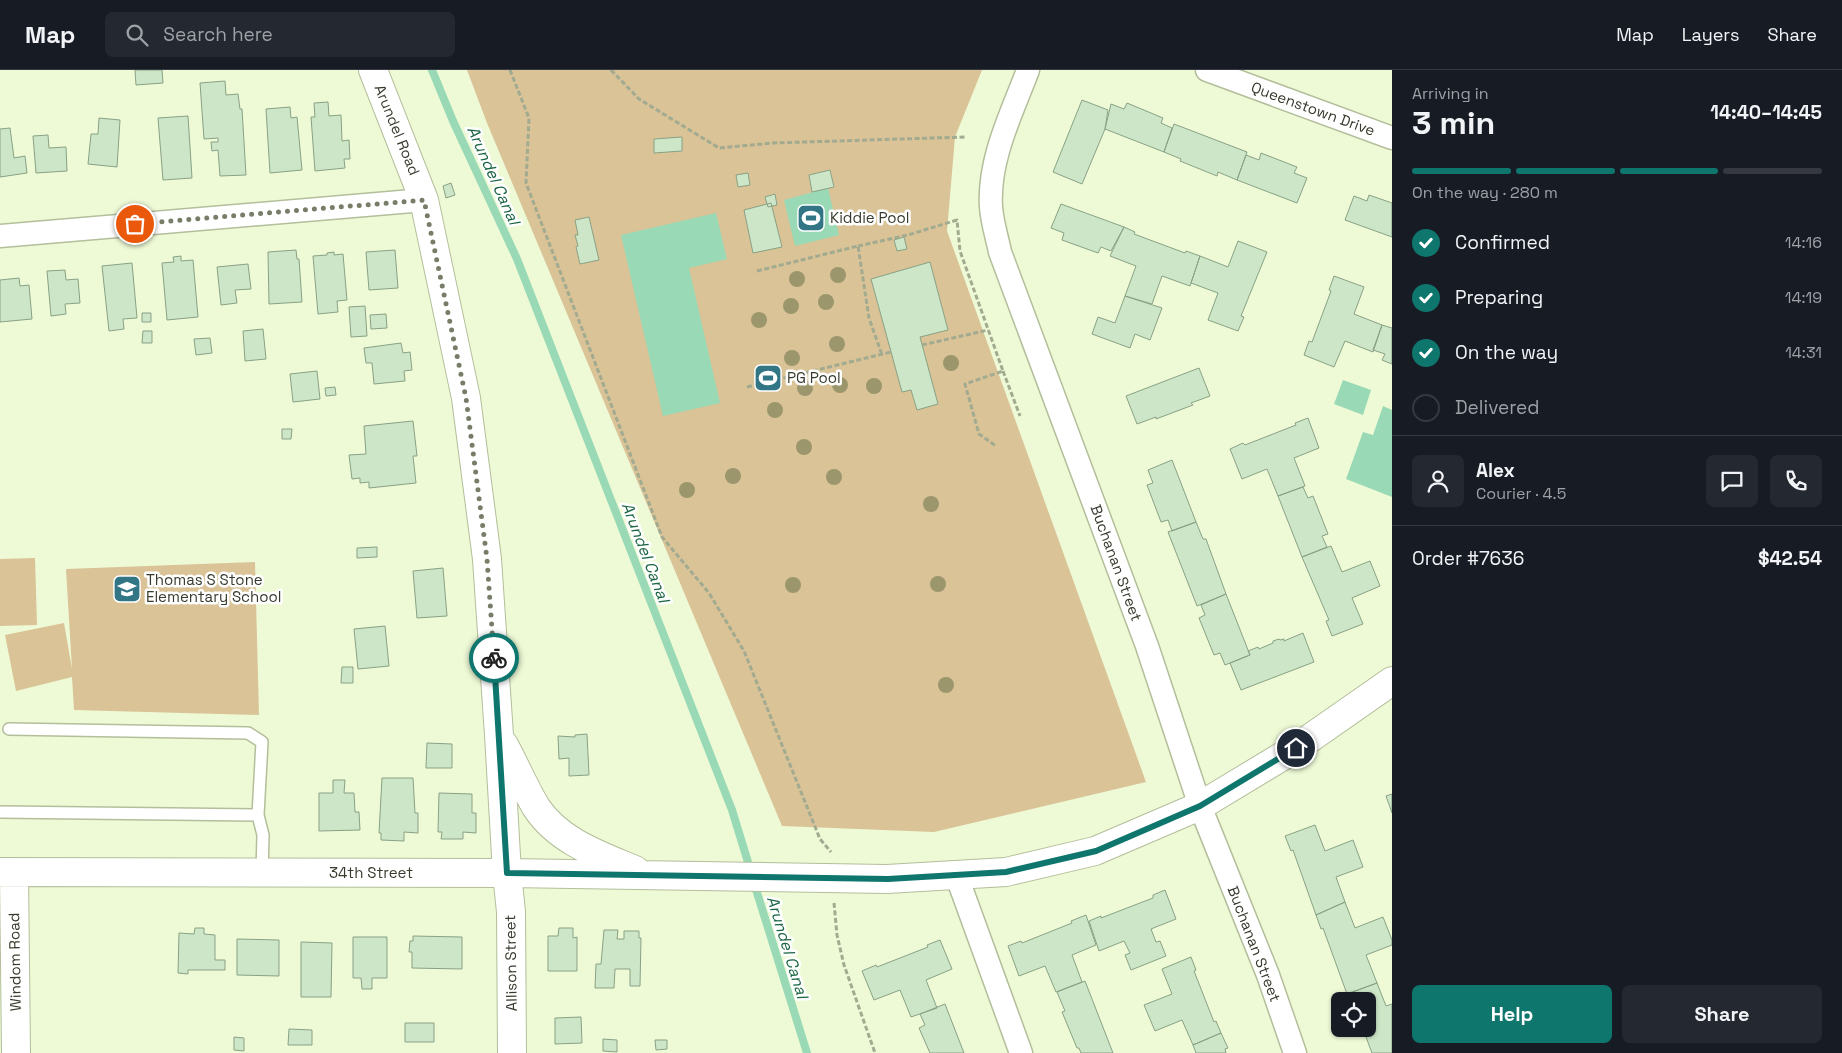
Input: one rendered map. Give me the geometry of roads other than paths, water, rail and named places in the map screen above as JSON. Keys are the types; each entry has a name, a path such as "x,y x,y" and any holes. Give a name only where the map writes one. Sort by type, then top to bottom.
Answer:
{"street":[{"name":"Arundel Road","path":"373,70 424,200 466,398 487,559 500,735 507,873"},
{"name":"Buchanan Street","path":"1028,70 998,152 992,180 991,207 1000,252 1147,646 1200,806 1268,975 1295,1053"},
{"name":"Queenstown Drive","path":"1207,70 1392,138"},
{"path":"0,236 424,200"},
{"name":"34th Street","path":"7,872 507,873 888,879 1006,872 1096,851 1200,806 1296,748 1392,681"},
{"path":"500,735 536,807 550,824 577,845 648,875"},
{"name":"Windom Road","path":"7,872 16,1053"},
{"name":"Allison Street","path":"507,873 511,912 512,1053"},
{"path":"956,874 1021,1053"}],"lane":[{"path":"9,728 248,733 262,742 258,815 263,835 262,873"},
{"path":"6,812 258,815"}],"waterway":[{"name":"Arundel Canal","path":"432,70 453,121 517,259 732,810 751,872"},
{"name":"Arundel Canal","path":"754,883 807,1053"}],"place":[{"name":"Kiddie Pool","path":"811,218"},
{"name":"PG Pool","path":"768,378"},
{"name":"Thomas S Stone Elementary School","path":"127,589"}]}
